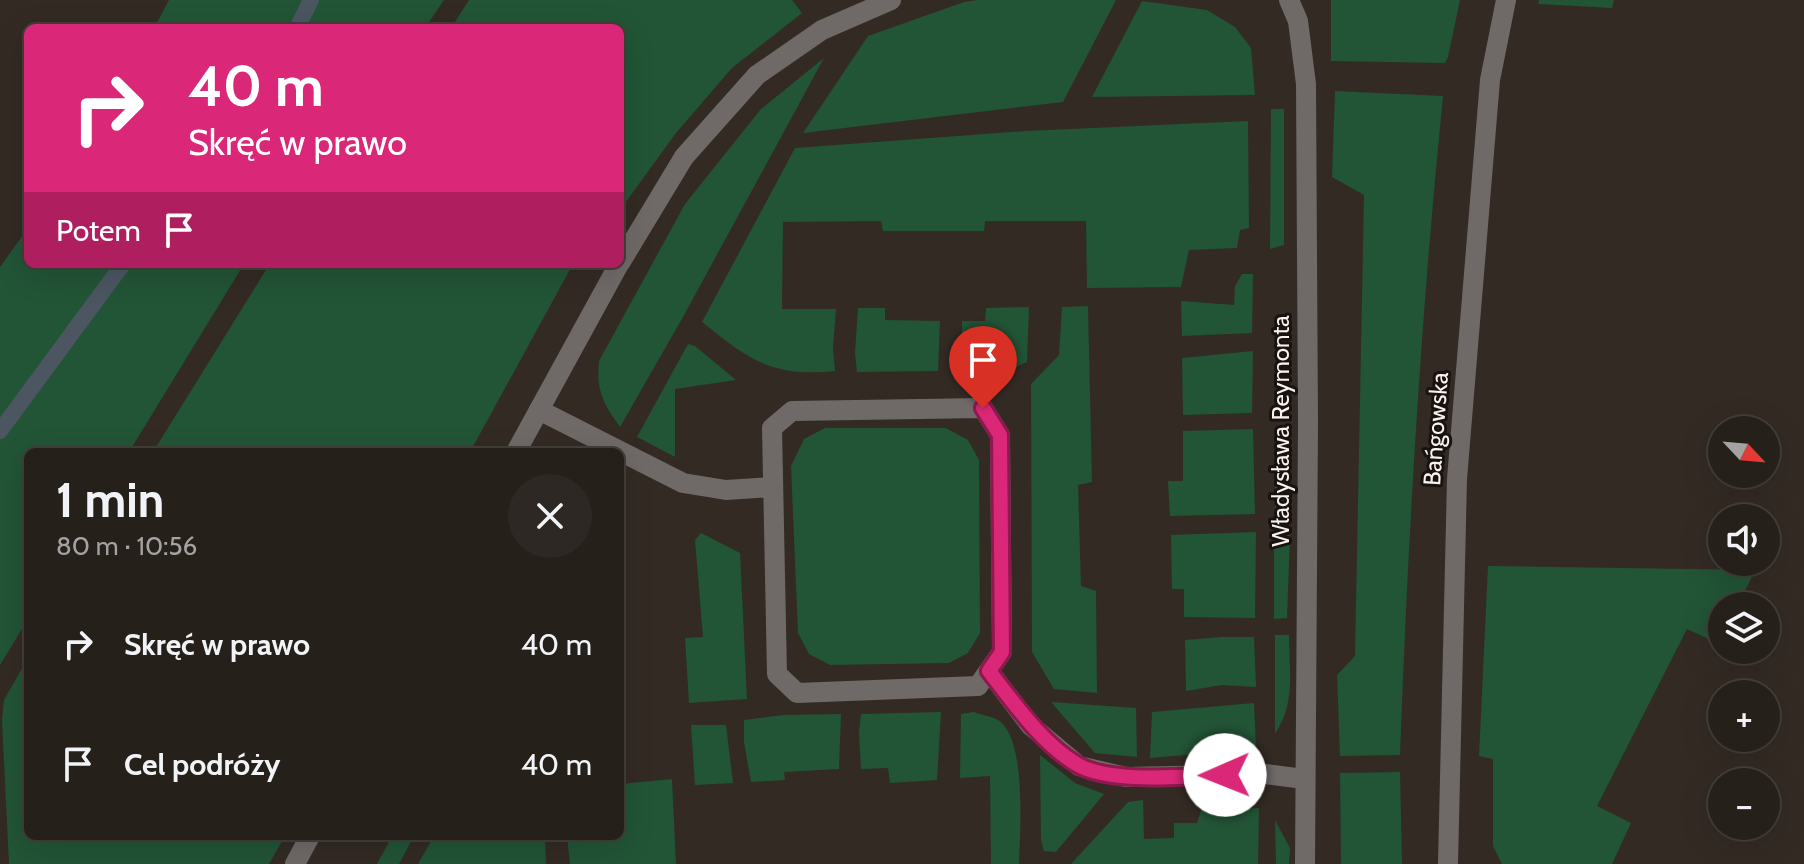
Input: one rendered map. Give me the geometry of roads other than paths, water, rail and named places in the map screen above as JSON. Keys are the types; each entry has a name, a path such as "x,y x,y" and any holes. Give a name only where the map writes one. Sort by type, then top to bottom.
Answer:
{"street":[{"path":"624,256 684,157 757,75 822,30 891,0"},
{"name":"Władysława Reymonta","path":"1289,0 1298,21 1306,84 1308,467 1305,864"},
{"name":"Bańgowska","path":"1448,864 1457,479 1490,80 1506,0"},
{"path":"518,448 617,268"},
{"path":"983,408 1000,435 1002,652 989,671 978,686 797,693 777,674 772,428 792,411 983,408"},
{"path":"539,410 614,448"},
{"path":"624,453 683,483 726,490 772,487"},
{"path":"989,671 1030,725 1079,766 1126,777 1265,774 1304,779"},
{"path":"295,864 308,840"}],"waterway":[{"path":"299,24 311,0"},
{"path":"0,431 120,268"}]}
